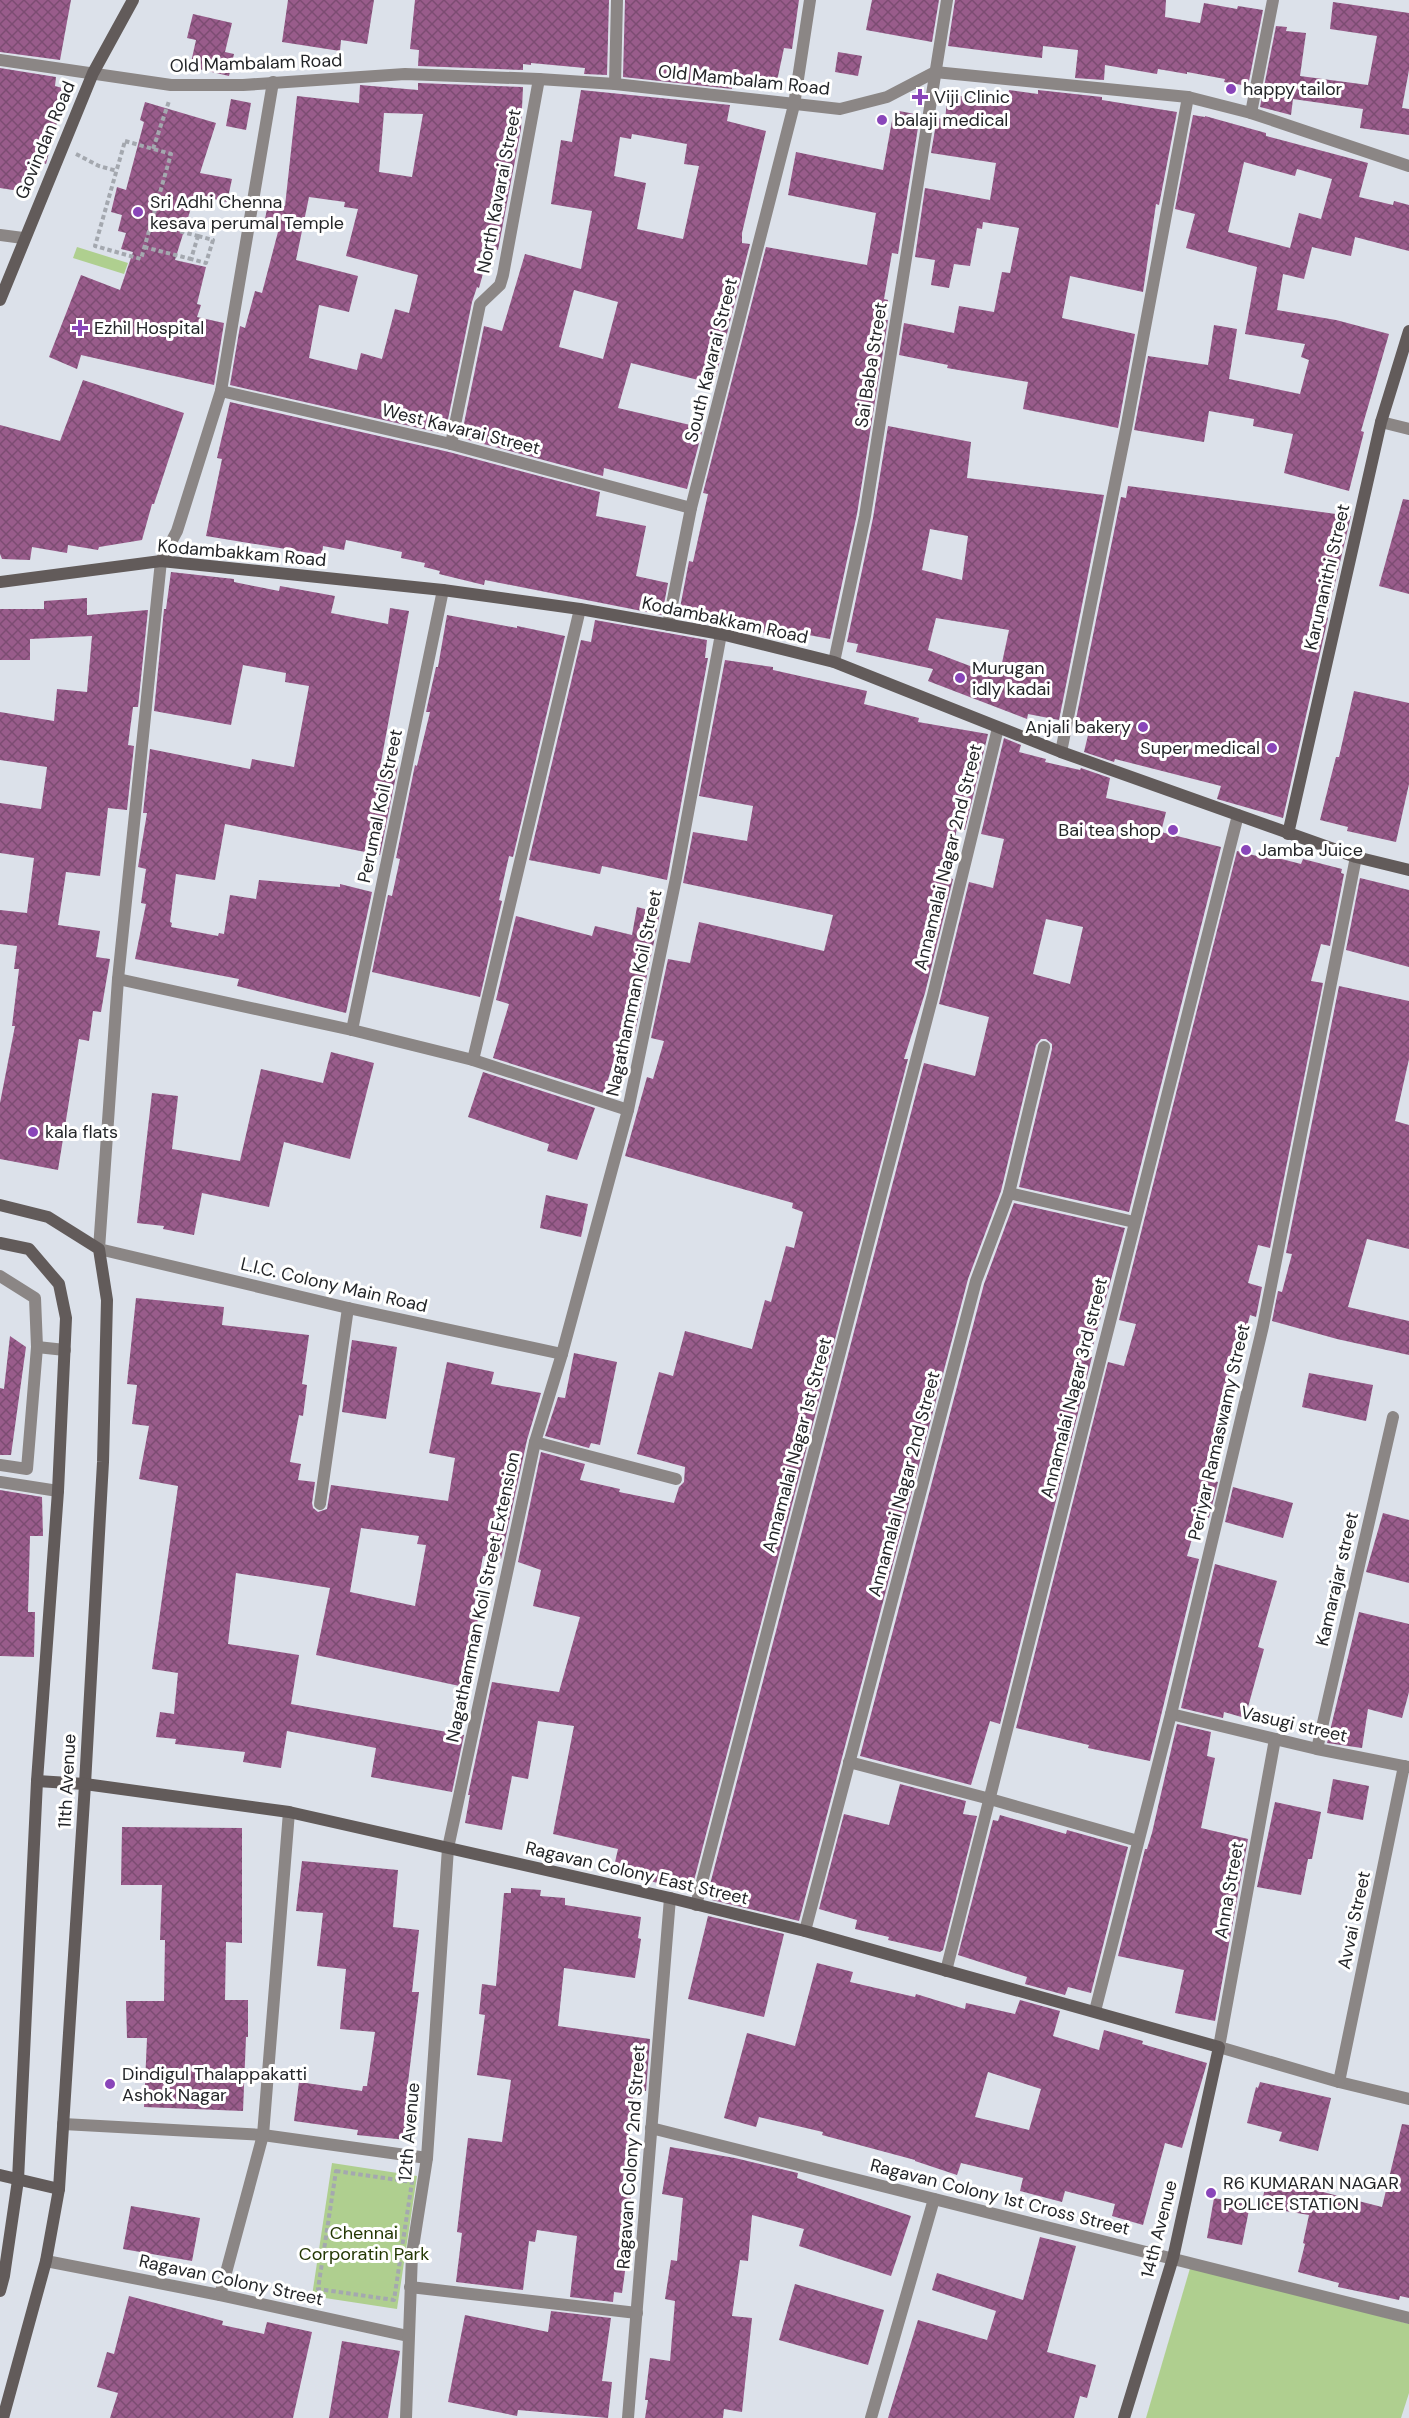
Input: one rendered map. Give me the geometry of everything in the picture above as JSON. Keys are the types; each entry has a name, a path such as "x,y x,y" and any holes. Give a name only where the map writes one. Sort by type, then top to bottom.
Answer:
{"main road":[{"name":"Govindan Road","path":"0,300 23,238 93,73 133,0"},
{"name":"Karunanithi Street","path":"1288,834 1381,422 1409,331"},
{"name":"Kodambakkam Road","path":"0,582 161,561 443,590 580,609 721,634 834,662 1061,752 1288,834 1356,857 1409,870"},
{"path":"0,1205 48,1217 99,1249"},
{"name":"11th Avenue","path":"0,1243 29,1249 58,1284 66,1318 58,1491 37,1781 18,2180 0,2291"},
{"name":"11th Avenue","path":"3,2418 46,2261 59,2189 103,1462 107,1300 99,1249"},
{"name":"Ragavan Colony East Street","path":"37,1781 85,1784 289,1812 805,1931 1219,2047"},
{"name":"14th Avenue","path":"1124,2418 1173,2258 1219,2047"},
{"path":"0,2175 59,2189"}],"street":[{"path":"615,84 617,0"},
{"name":"South Kavarai Street","path":"668,625 691,508 794,105 810,0"},
{"name":"Sai Baba Street","path":"834,662 865,516 946,0"},
{"path":"1251,113 1273,0"},
{"name":"Old Mambalam Road","path":"0,60 171,85 243,85 405,74 615,84 840,109 887,97 935,72"},
{"path":"935,72 1188,97 1251,113 1409,166"},
{"name":"North Kavarai Street","path":"451,444 480,304 500,285 503,275 539,79"},
{"path":"99,1249 118,979 161,561 177,531 221,391 273,82"},
{"path":"1061,752 1127,424 1188,97"},
{"path":"0,235 23,238"},
{"name":"West Kavarai Street","path":"221,391 451,444 691,508"},
{"path":"1381,422 1409,429"},
{"name":"Perumal Koil Street","path":"352,1030 443,590"},
{"path":"473,1060 580,609"},
{"name":"Nagathamman Koil Street","path":"562,1354 628,1110 676,878 721,634"},
{"name":"Annamalai Nagar 2nd Street","path":"933,995 998,728"},
{"name":"Annamalai Nagar 3rd street","path":"946,1971 1238,815"},
{"name":"Periyar Ramaswamy Street","path":"1095,2011 1171,1714 1263,1326 1356,857"},
{"path":"118,979 352,1030 473,1060 628,1110"},
{"name":"Annamalai Nagar 1st Street","path":"696,1905 933,995"},
{"name":"Annamalai Nagar 2nd Street","path":"805,1931 976,1281 1009,1193 1044,1047"},
{"path":"1009,1193 1134,1222"},
{"name":"L.I.C. Colony Main Road","path":"99,1249 348,1308 562,1354"},
{"path":"0,1276 35,1298 37,1347 27,1469 0,1466"},
{"path":"320,1504 348,1308"},
{"path":"37,1347 65,1350"},
{"name":"Nagathamman Koil Street Extension","path":"448,1848 535,1442 562,1354"},
{"name":"Kamarajar street","path":"1317,1749 1393,1418"},
{"path":"535,1442 676,1479"},
{"path":"0,1482 58,1491"},
{"name":"Vasugi street","path":"1171,1714 1317,1749 1406,1766"},
{"name":"Anna Street","path":"1219,2047 1275,1739"},
{"path":"849,1762 1138,1841"},
{"name":"Avvai Street","path":"1339,2082 1406,1766"},
{"path":"220,2295 263,2135 289,1812"},
{"name":"12th Avenue","path":"406,2418 412,2254 427,2158 448,1848"},
{"name":"Ragavan Colony 2nd Street","path":"628,2418 669,1898"},
{"path":"1219,2047 1339,2082 1409,2099"},
{"path":"63,2124 263,2135 427,2158"},
{"name":"Ragavan Colony 1st Cross Street","path":"651,2128 1409,2318"},
{"path":"871,2418 934,2199"},
{"name":"Ragavan Colony Street","path":"46,2261 220,2295 408,2336"},
{"path":"410,2287 637,2313"}],"path":[{"path":"153,149 168,106 171,85"},
{"path":"125,141 171,154 141,259 95,246 117,171 125,141"},
{"path":"61,147 99,166 117,171"},
{"path":"144,247 206,263 213,240 151,224"},
{"path":"191,259 198,236"},
{"path":"336,2171 412,2182 394,2300 318,2289 336,2171"}],"green space":[{"path":"77,247 128,263 124,274 73,258"},
{"name":"Chennai Corporatin Park","path":"332,2163 417,2176 397,2309 312,2296"},
{"path":"1191,2265 1409,2324 1409,2393 1401,2418 1146,2418"}],"building":[{"path":"0,0 71,0 60,60 0,52"},
{"path":"288,0 374,0 367,44 341,40 340,51 282,42"},
{"path":"415,0 609,0 607,75 584,74 585,68 531,63 531,65 523,64 523,70 418,66 419,50 410,49"},
{"path":"625,0 799,0 792,49 784,48 777,81 745,77 744,80 733,79 732,89 623,77"},
{"path":"872,0 939,0 932,42 866,30"},
{"path":"955,0 1166,0 1165,17 1200,23 1204,3 1237,9 1238,6 1263,10 1248,86 1187,72 1187,74 1158,69 1157,74 1105,65 1104,80 1075,78 1078,50 1043,46 1042,58 948,46"},
{"path":"1333,2 1409,13 1409,70 1402,108 1409,109 1409,135 1360,128 1363,109 1293,99 1291,115 1260,107 1276,26 1287,27 1286,31 1306,33 1300,76 1368,85 1377,36 1330,29"},
{"path":"193,14 232,23 225,52 234,54 229,76 190,67 196,40 187,38"},
{"path":"838,52 862,56 858,76 835,72"},
{"path":"0,68 56,77 55,86 66,89 46,164 30,160 26,192 0,188"},
{"path":"418,83 523,87 521,129 498,250 490,248 479,288 477,287 472,302 445,434 230,385 240,326 245,328 255,291 262,293 279,228 264,225 268,203 285,206 297,96 359,103 360,85 418,90","holes":["384,113 423,114 412,177 379,172","309,197 345,202 344,207 358,209 346,256 418,275 409,313 395,309 382,359 361,353 357,370 309,358 319,305 349,312 358,276 296,260"]},
{"path":"581,90 730,105 727,121 766,131 742,233 742,243 750,244 714,384 631,363 618,408 703,428 687,489 604,468 603,476 461,438 484,326 502,331 525,254 581,269 592,211 551,204 561,140 572,142","holes":["632,134 687,144 684,164 699,166 683,239 637,229 646,183 614,176 620,137 631,139","574,290 618,302 603,359 559,347"]},
{"path":"1009,90 1038,94 1038,90 1102,97 1102,100 1177,112 1159,205 1156,204 1143,292 1070,276 1062,318 1135,334 1118,428 1023,409 1028,382 947,368 948,365 899,355 904,323 954,333 959,306 994,312 1002,272 1010,273 1019,228 983,222 982,229 977,228 970,266 954,264 949,288 931,285 935,260 915,257 925,188 990,200 996,163 931,153 937,118 945,119 948,94 1007,103"},
{"path":"231,99 251,103 246,130 226,126"},
{"path":"145,102 216,123 200,173 232,179 227,202 195,195 175,260 206,267 197,304 201,305 197,317 224,323 214,385 81,355 77,369 49,357 81,275 120,290 133,252 121,249 126,233 118,231 122,215 111,212 117,187 126,190 144,122 140,120"},
{"path":"894,110 920,115 898,254 892,253 884,299 888,300 884,320 888,320 857,514 830,639 766,627 765,633 711,621 710,624 678,618 689,561 693,562 708,494 703,493 766,247 867,265 876,213 788,195 796,152 883,170"},
{"path":"1193,115 1205,116 1266,133 1266,136 1368,163 1359,197 1393,205 1394,201 1409,205 1409,251 1355,237 1351,256 1312,247 1304,279 1283,274 1277,310 1336,320 1389,334 1361,431 1364,432 1349,491 1284,473 1293,434 1253,426 1254,419 1209,411 1204,442 1134,430 1148,356 1208,365 1214,325 1237,329 1229,379 1300,394 1309,360 1301,357 1305,344 1245,334 1257,267 1186,248 1195,214 1175,209","holes":["1244,162 1295,176 1297,169 1332,179 1321,219 1299,213 1290,248 1228,232"]},
{"path":"83,380 184,413 154,504 152,504 142,540 99,547 98,550 68,545 67,553 32,547 30,560 2,559 0,554 0,425 60,441"},
{"path":"230,402 449,452 600,492 596,516 646,526 636,576 668,583 662,615 485,580 484,585 439,574 440,571 424,567 425,563 401,558 402,552 346,540 344,550 323,546 322,555 206,536 222,459 217,458"},
{"path":"888,426 971,442 967,478 1104,495 1059,720 1028,714 1027,719 928,681 933,669 856,652 858,644 847,642 873,518","holes":["930,529 968,536 962,580 922,570","936,618 1009,630 999,677 928,650"]},
{"path":"1128,486 1351,516 1283,818 1217,799 1221,786 1115,759 1114,762 1084,752 1090,727 1075,724 1121,497 1126,498"},
{"path":"1403,499 1409,500 1409,594 1379,586"},
{"path":"171,572 234,579 234,582 279,591 280,586 335,596 331,613 388,624 390,608 409,611 381,762 398,766 380,855 225,824 215,880 176,874 171,927 218,936 219,933 224,934 230,895 256,899 259,880 340,887 340,884 372,892 346,1013 237,986 239,979 135,959 146,904 141,903 146,869 138,867 147,813 143,813 150,749 250,769 252,759 294,767 309,686 285,682 286,673 243,665 231,725 154,711 164,609 166,609"},
{"path":"87,598 87,615 148,610 138,707 133,707 128,745 134,746 127,810 108,808 100,876 66,872 58,925 100,931 96,957 110,959 101,1012 93,1011 89,1041 79,1039 58,1170 0,1159 0,1103 15,1026 12,1026 19,969 14,969 17,946 0,944 0,910 27,913 34,858 0,853 0,803 41,809 47,767 0,760 0,712 54,721 57,689 87,692 92,636 30,639 30,660 0,660 0,609 44,609 44,601"},
{"path":"447,615 565,636 513,857 509,856 499,900 502,901 480,997 372,972 388,895 392,896 400,859 396,858 415,765 417,766 430,712 426,712 436,667 438,667"},
{"path":"595,620 707,640 705,658 708,658 667,880 602,866 600,874 529,860 581,640 591,642"},
{"path":"725,660 773,667 773,670 867,691 864,704 919,718 918,722 988,734 965,830 957,828 947,877 953,879 925,993 904,1059 908,1059 691,1892 613,1871 618,1849 553,1834 574,1726 538,1721 528,1779 512,1776 502,1830 465,1823 470,1795 468,1795 492,1682 559,1692 580,1617 533,1606 541,1570 518,1562 541,1452 585,1464 580,1480 620,1489 619,1492 674,1503 679,1487 684,1482 685,1467 637,1454 659,1372 673,1376 685,1331 752,1349 765,1300 771,1302 786,1246 794,1248 803,1212 792,1208 793,1203 625,1156 647,1077 653,1079 664,1041 651,1038 668,959 690,963 699,922 824,951 833,915 683,883 693,832 747,841 753,806 699,796"},
{"path":"1354,691 1409,703 1409,784 1396,842 1347,831 1348,827 1320,820 1336,757 1339,757"},
{"path":"1004,738 1021,745 1019,752 1046,759 1045,762 1080,770 1081,768 1110,778 1106,798 1166,812 1161,832 1221,847 1129,1212 1019,1187 1052,1049 1052,1044 1046,1039 1041,1039 1036,1045 1001,1191 968,1279 799,1921 712,1900 712,1897 707,1896 924,1063 975,1076 989,1017 939,1004 969,882 993,888 1004,839 981,834","holes":["1046,919 1083,927 1070,984 1033,974"]},
{"path":"1237,851 1265,858 1266,855 1301,864 1303,859 1342,869 1341,873 1344,874 1330,946 1321,944 1311,981 1323,983 1270,1248 1258,1245 1248,1283 1262,1287 1256,1317 1250,1315 1239,1355 1235,1354 1224,1394 1227,1395 1212,1447 1215,1448 1208,1473 1208,1479 1218,1482 1209,1518 1199,1515 1187,1556 1199,1559 1150,1761 1088,1748 1089,1745 1016,1728 1108,1362 1124,1366 1136,1324 1119,1320"},
{"path":"1360,878 1409,890 1409,967 1346,950"},
{"path":"637,907 660,913 635,1033 623,1030 604,1093 493,1058 509,1004 496,1000 516,916 592,936 595,926 632,935"},
{"path":"1339,986 1409,1001 1409,1059 1395,1121 1409,1125 1409,1249 1367,1239 1348,1307 1409,1321 1409,1355 1337,1339 1272,1321 1278,1291 1282,1292 1292,1254 1286,1253"},
{"path":"331,1052 374,1063 350,1159 284,1142 269,1207 202,1193 194,1235 163,1229 164,1226 137,1223 152,1093 178,1096 172,1149 240,1161 261,1069 323,1083"},
{"path":"483,1072 595,1108 577,1160 547,1151 549,1144 468,1117"},
{"path":"546,1195 588,1204 581,1237 540,1228"},
{"path":"1014,1203 1125,1228 1090,1357 1092,1357 1000,1724 990,1721 971,1785 860,1756 984,1284"},
{"path":"136,1298 224,1307 222,1325 309,1335 302,1384 307,1385 303,1416 299,1415 290,1462 301,1464 298,1480 315,1482 312,1503 313,1508 318,1512 327,1509 331,1485 448,1501 455,1458 429,1453 447,1362 494,1372 491,1384 541,1393 527,1440 501,1559 483,1556 472,1618 478,1619 464,1687 316,1655 330,1588 236,1573 228,1644 299,1655 291,1704 464,1735 452,1792 371,1777 376,1748 287,1731 281,1768 243,1762 245,1752 175,1744 176,1739 156,1737 160,1712 174,1714 178,1673 152,1669 178,1486 139,1479 149,1426 132,1424 137,1385 127,1384","holes":["361,1528 419,1536 417,1544 426,1545 415,1606 350,1592"]},
{"path":"10,1336 26,1347 11,1455 0,1455 0,1388 4,1389"},
{"path":"352,1340 397,1347 386,1419 342,1412"},
{"path":"574,1353 617,1362 600,1445 591,1443 589,1448 545,1436 558,1397 565,1398"},
{"path":"1309,1373 1373,1385 1366,1421 1302,1407"},
{"path":"1233,1487 1293,1503 1283,1538 1225,1522"},
{"path":"0,1490 42,1497 43,1536 30,1536 28,1612 35,1612 34,1657 0,1656"},
{"path":"1383,1513 1409,1520 1409,1583 1366,1572"},
{"path":"1215,1564 1277,1581 1258,1647 1264,1649 1245,1718 1224,1712 1223,1718 1181,1708"},
{"path":"1359,1612 1409,1624 1409,1692 1402,1718 1368,1709 1362,1748 1327,1743"},
{"path":"1177,1724 1211,1732 1207,1756 1215,1758 1201,1828 1248,1839 1215,2021 1175,2013 1184,1970 1118,1956 1145,1849 1147,1849 1152,1833"},
{"path":"1333,1779 1369,1786 1363,1820 1327,1813"},
{"path":"900,1784 966,1801 963,1814 977,1816 943,1950 940,1952 888,1940 889,1937 855,1929 857,1920 819,1909 844,1814 889,1825"},
{"path":"1275,1802 1321,1812 1312,1859 1308,1859 1301,1895 1257,1887"},
{"path":"1000,1815 1066,1834 1067,1830 1128,1847 1091,1993 1068,1987 1065,1995 1025,1984 1027,1977 958,1955 993,1820 998,1821"},
{"path":"122,1827 242,1828 242,1943 226,1942 225,2000 248,2000 243,2111 144,2107 147,2038 127,2038 126,2001 164,2001 165,1940 160,1940 162,1885 121,1885"},
{"path":"302,1861 398,1870 393,1927 419,1930 412,1992 419,1992 407,2091 412,2091 407,2140 357,2135 358,2130 294,2121 299,2082 362,2091 363,2086 367,2086 375,2032 340,2029 346,1969 317,1966 323,1913 296,1911"},
{"path":"511,1888 541,1890 540,1896 565,1898 565,1905 641,1917 638,1938 641,1939 635,1978 564,1968 558,2026 650,2039 646,2091 634,2090 621,2196 631,2197 624,2250 628,2250 622,2293 614,2292 613,2302 570,2297 577,2236 537,2230 535,2242 529,2241 523,2290 456,2282 462,2233 457,2232 468,2138 502,2142 511,2080 477,2075 485,2015 479,2014 482,1984 496,1986 504,1893 511,1893"},
{"path":"708,1916 784,1934 764,2017 688,1999"},
{"path":"817,1963 853,1972 850,1982 915,1997 916,1994 965,2009 966,2003 1015,2014 1020,2000 1060,2011 1053,2036 1099,2050 1104,2030 1207,2063 1182,2148 1165,2143 1143,2225 1112,2216 1115,2204 1065,2191 1062,2202 1020,2191 1023,2178 961,2163 957,2175 915,2160 822,2135 823,2132 759,2117 756,2127 724,2118 747,2033 795,2046","holes":["988,2072 1041,2089 1029,2130 975,2117"]},
{"path":"1260,2082 1331,2098 1318,2151 1279,2141 1282,2132 1247,2123 1256,2087 1258,2088"},
{"path":"1402,2124 1409,2125 1409,2298 1400,2296 1399,2300 1338,2287 1339,2283 1298,2272 1309,2215 1261,2207 1266,2183 1315,2190 1382,2207"},
{"path":"670,2147 735,2158 798,2173 797,2178 911,2216 891,2276 799,2246 804,2229 752,2215 748,2261 740,2260 732,2316 752,2318 742,2412 724,2409 723,2418 645,2418 650,2358 670,2361 675,2301 665,2299 671,2260 677,2261 683,2198 662,2194"},
{"path":"1214,2198 1250,2205 1242,2245 1207,2238"},
{"path":"131,2206 200,2218 192,2261 123,2249"},
{"path":"1040,2237 1076,2246 1047,2352 1096,2365 1087,2398 1080,2396 1074,2418 888,2418 918,2320 987,2340 996,2311 932,2290 937,2273 1023,2300"},
{"path":"795,2284 884,2310 868,2365 779,2340"},
{"path":"129,2296 223,2321 222,2325 264,2334 267,2322 312,2332 293,2418 110,2418 118,2393 97,2387 107,2352 114,2354"},
{"path":"551,2311 611,2318 602,2381 612,2382 608,2418 518,2410 517,2416 448,2402 465,2315 548,2332"},
{"path":"342,2341 400,2351 388,2418 329,2418"}],"place":[{"name":"happy tailor","path":"1231,89"},
{"name":"Viji Clinic","path":"920,97"},
{"name":"balaji medical","path":"882,120"},
{"name":"Sri Adhi Chenna kesava perumal Temple","path":"138,212"},
{"name":"Ezhil Hospital","path":"80,328"},
{"name":"Murugan idly kadai","path":"960,678"},
{"name":"Anjali bakery","path":"1143,727"},
{"name":"Super medical","path":"1272,748"},
{"name":"Bai tea shop","path":"1173,830"},
{"name":"Jamba Juice","path":"1246,850"},
{"name":"kala flats","path":"33,1132"},
{"name":"Dindigul Thalappakatti Ashok Nagar","path":"110,2084"},
{"name":"R6 KUMARAN NAGAR POLICE STATION","path":"1211,2193"}]}
